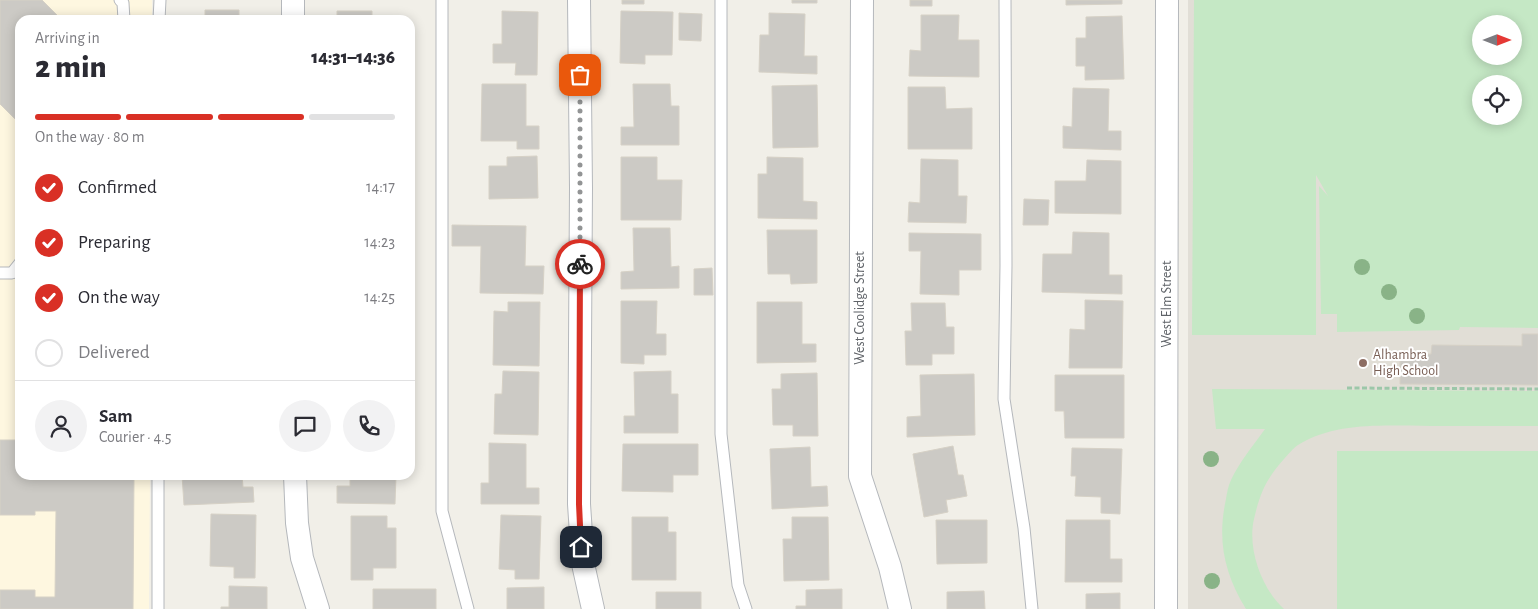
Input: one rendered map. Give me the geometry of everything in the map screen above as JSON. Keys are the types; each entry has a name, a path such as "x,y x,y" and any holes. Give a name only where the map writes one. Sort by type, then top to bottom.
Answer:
{"street":[{"path":"293,0 293,15"},
{"path":"579,0 581,198 579,504 583,564 594,609"},
{"name":"West Coolidge Street","path":"862,0 860,476 890,567 900,609"},
{"name":"West Elm Street","path":"1166,609 1168,0"},
{"path":"295,480 297,522 302,558 318,609"}],"lane":[{"path":"120,0 123,3 124,15"},
{"path":"160,0 160,15"},
{"path":"442,0 442,511 468,609"},
{"path":"721,0 721,434 738,585 746,609"},
{"path":"1005,0 1006,265 1004,399 1024,528 1032,609"},
{"path":"0,272 12,272 15,269"},
{"path":"158,480 158,609"}],"path":[{"path":"1347,388 1538,389"}],"shaded area":[{"path":"0,0 152,0 152,15 15,15 15,480 150,480 149,609 0,609"},
{"name":"Alhambra High School","path":"1188,0 1538,0 1538,609 1188,609"}],"green space":[{"path":"1194,0 1538,0 1538,328 1460,327 1459,330 1337,332 1337,314 1321,314 1319,186 1328,196 1316,175 1316,335 1192,335"},
{"path":"1212,389 1538,391 1538,426 1346,428 1313,437 1298,445 1278,466 1264,487 1256,510 1252,531 1258,568 1269,591 1284,609 1246,609 1232,582 1224,556 1223,514 1231,480 1265,429 1216,429"},
{"path":"1337,451 1538,451 1538,609 1337,609"}],"building":[{"path":"0,0 42,0 57,15 15,15 15,119 0,104"},
{"path":"622,0 644,0 644,4 622,4"},
{"path":"792,0 817,0 817,3 792,3"},
{"path":"910,0 932,0 932,6 910,6"},
{"path":"1066,0 1122,0 1122,4 1066,5"},
{"path":"205,10 239,10 239,15 205,15"},
{"path":"337,11 372,11 372,15 337,15"},
{"path":"502,11 538,12 537,75 515,75 516,63 493,63 493,44 502,44"},
{"path":"621,11 673,12 672,55 645,55 645,64 620,63"},
{"path":"679,13 702,14 701,41 679,40"},
{"path":"769,13 805,14 804,56 817,56 817,74 759,72 760,35 769,35"},
{"path":"921,15 959,15 958,40 979,40 979,77 909,76 910,50 921,51"},
{"path":"1122,16 1124,79 1085,80 1085,66 1076,66 1076,38 1086,38 1086,17"},
{"path":"482,84 526,84 526,126 539,126 539,149 517,149 517,141 481,141"},
{"path":"633,84 670,84 671,106 679,106 679,145 621,145 621,127 634,127"},
{"path":"817,85 818,147 773,148 772,86"},
{"path":"908,87 945,87 946,109 972,108 972,149 908,149"},
{"path":"1073,88 1109,89 1108,131 1121,131 1121,150 1063,148 1063,126 1072,127"},
{"path":"537,156 538,198 489,199 489,166 507,166 507,157"},
{"path":"621,157 657,157 657,180 682,180 681,220 621,220"},
{"path":"767,157 803,158 803,201 817,202 817,219 758,218 758,174 767,174"},
{"path":"921,159 958,160 958,196 967,196 966,223 908,222 909,202 920,203"},
{"path":"1087,160 1121,161 1121,214 1055,213 1055,181 1086,181"},
{"path":"1024,199 1049,200 1048,225 1023,225"},
{"path":"452,225 526,226 525,266 544,266 543,294 480,293 481,246 452,246"},
{"path":"633,228 670,228 671,267 679,266 679,288 621,289 621,272 634,271"},
{"path":"767,230 817,230 817,283 791,284 790,274 768,274"},
{"path":"1073,232 1109,233 1109,275 1122,275 1122,294 1042,292 1043,254 1072,254"},
{"path":"909,233 981,234 981,270 959,270 959,295 920,294 921,251 909,251"},
{"path":"712,268 713,295 694,295 694,269"},
{"path":"1085,300 1123,301 1122,368 1069,368 1070,329 1085,330"},
{"path":"621,301 657,301 656,334 666,334 666,355 644,355 644,364 621,363"},
{"path":"508,302 540,302 539,366 493,365 494,311 508,312"},
{"path":"757,302 802,302 802,344 816,344 816,362 757,363"},
{"path":"911,303 945,303 946,327 954,327 954,354 932,354 932,365 906,365 905,331 912,331"},
{"path":"1522,334 1538,334 1538,385 1400,384 1400,354 1431,354 1432,345 1522,346"},
{"path":"503,371 539,372 538,435 494,434 495,394 502,394"},
{"path":"671,371 671,394 678,394 678,433 624,433 624,416 635,416 634,372"},
{"path":"817,373 818,436 793,436 793,425 773,425 772,389 781,389 781,374"},
{"path":"974,374 975,435 907,437 907,417 921,416 920,375"},
{"path":"1055,375 1124,375 1124,438 1065,438 1064,411 1055,411"},
{"path":"0,440 15,440 15,480 134,480 133,609 0,609 0,590 35,590 35,597 55,597 56,511 35,511 35,515 0,515"},
{"path":"489,443 526,444 526,488 539,488 539,504 481,504 481,483 489,483"},
{"path":"623,444 698,444 698,475 673,475 673,492 622,491"},
{"path":"953,446 958,475 963,475 967,496 946,500 948,512 924,517 913,454"},
{"path":"810,447 811,487 827,486 828,506 772,509 770,449"},
{"path":"1072,448 1122,449 1120,514 1101,513 1101,497 1075,496 1076,476 1071,476"},
{"path":"182,480 242,480 243,487 253,487 254,502 184,505"},
{"path":"350,480 396,480 395,504 337,503 337,486 350,486"},
{"path":"211,514 256,515 255,578 234,578 234,567 210,566"},
{"path":"501,515 541,516 539,579 515,579 515,570 499,569"},
{"path":"351,516 387,516 387,528 396,528 396,568 373,568 373,580 351,580"},
{"path":"632,517 668,517 668,532 676,532 676,580 632,580"},
{"path":"792,517 828,517 829,580 784,581 783,539 792,539"},
{"path":"936,520 987,520 987,563 937,564"},
{"path":"1066,520 1110,520 1110,559 1122,559 1122,582 1065,582"},
{"path":"229,586 267,587 267,609 221,609 221,607 229,607"},
{"path":"544,587 544,609 507,609 507,588"},
{"path":"373,589 436,589 436,609 373,609"},
{"path":"842,589 842,609 796,609 796,606 806,606 806,590"},
{"path":"984,591 985,609 947,609 947,592"},
{"path":"656,592 701,592 701,609 656,609"},
{"path":"1120,593 1120,609 1086,609 1086,594"}],"way so far":[{"path":"580,75 580,264"}],"place":[{"name":"Alhambra High School","path":"1363,363"}],"route":[{"path":"580,264 579,504 581,547"}]}
